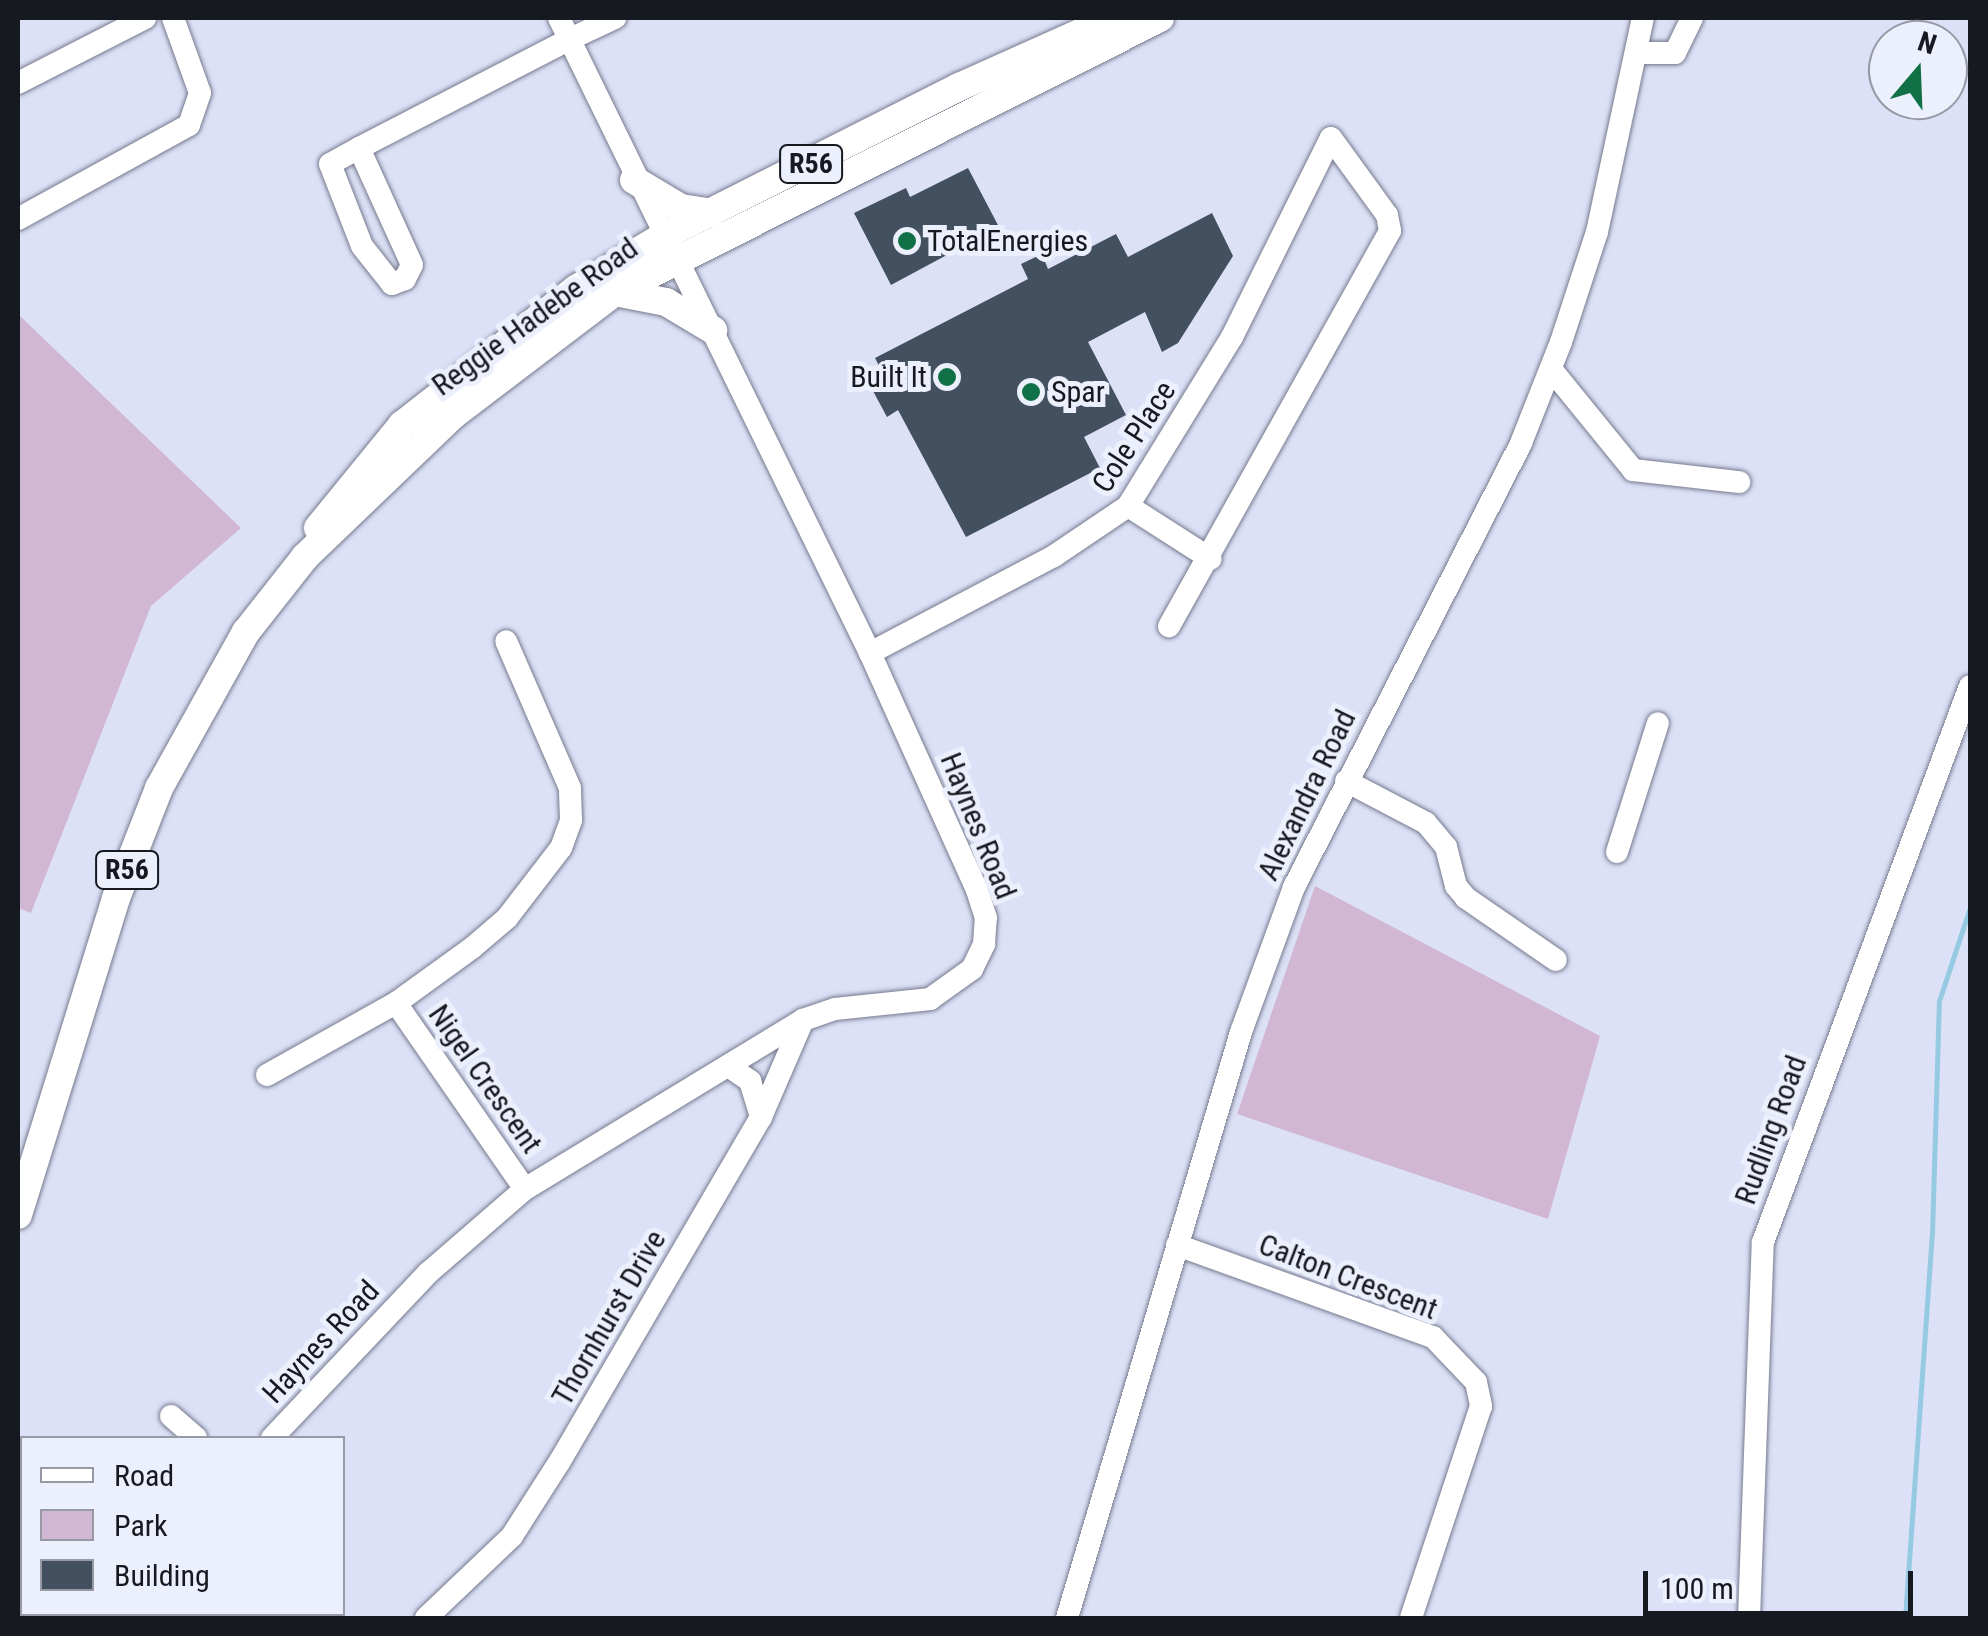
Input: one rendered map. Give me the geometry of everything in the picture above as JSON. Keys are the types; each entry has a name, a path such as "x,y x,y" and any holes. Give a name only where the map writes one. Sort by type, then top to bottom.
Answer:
{"main road":[{"name":"Reggie Hadebe Road","path":"304,556 452,416 712,213 959,86 1113,18"},
{"name":"Reggie Hadebe Road","path":"18,1214 116,898 160,788 246,632 304,556 368,459 433,396 545,309 667,247 1160,18"},
{"path":"634,180 681,208 712,213"},
{"path":"615,292 666,302 714,330"}],"street":[{"path":"18,83 145,18"},
{"path":"18,218 188,125 200,93 172,18"},
{"path":"358,148 412,265 405,279 392,284 362,246 329,171 358,148 565,28 615,18"},
{"name":"Alexandra Road","path":"1067,1618 1240,1032 1294,887 1521,443 1551,368 1597,232 1643,18"},
{"path":"1637,53 1674,52 1692,18"},
{"name":"Haynes Road","path":"274,1436 415,1286 525,1189 803,1020 835,1009 930,999 972,969 984,944 986,918 977,890 870,653 714,330 634,180 565,28"},
{"name":"Cole Place","path":"870,653 1054,556 1128,506 1232,337 1331,138 1388,215 1390,231 1211,559"},
{"path":"1551,368 1633,470 1739,482"},
{"path":"1128,506 1211,559 1169,626"},
{"name":"Nigel Crescent","path":"266,1075 396,1003 507,918 568,834 570,788 506,641"},
{"name":"Rudling Road","path":"1749,1618 1766,1232 1970,686"},
{"path":"1617,852 1658,723"},
{"path":"1346,781 1426,823 1446,847 1466,898 1556,960"},
{"name":"Nigel Crescent","path":"396,1003 525,1189"},
{"name":"Thornhurst Drive","path":"426,1618 512,1536 761,1116 803,1020"},
{"path":"728,1066 750,1081 761,1116"},
{"name":"Calton Crescent","path":"1177,1246 1433,1337 1476,1382 1482,1406 1411,1618"},
{"path":"171,1416 194,1436"}],"green space":[{"path":"20,316 241,528 151,606 31,913 18,908"},
{"path":"1315,886 1600,1036 1548,1219 1237,1114"}],"building":[{"path":"968,168 999,227 891,285 854,213 906,188 910,197"},
{"path":"1212,213 1233,256 1178,343 1162,352 1145,312 1088,342 1126,415 1084,437 1100,468 966,537 898,410 887,417 873,391 888,383 875,358 1028,279 1021,264 1042,254 1048,269 1116,234 1128,257"}],"waterway":[{"path":"1905,1618 1932,1234 1939,1001 1970,907"}],"place":[{"name":"TotalEnergies","path":"907,241"},
{"name":"Built It","path":"947,377"},
{"name":"Spar","path":"1031,392"}]}
